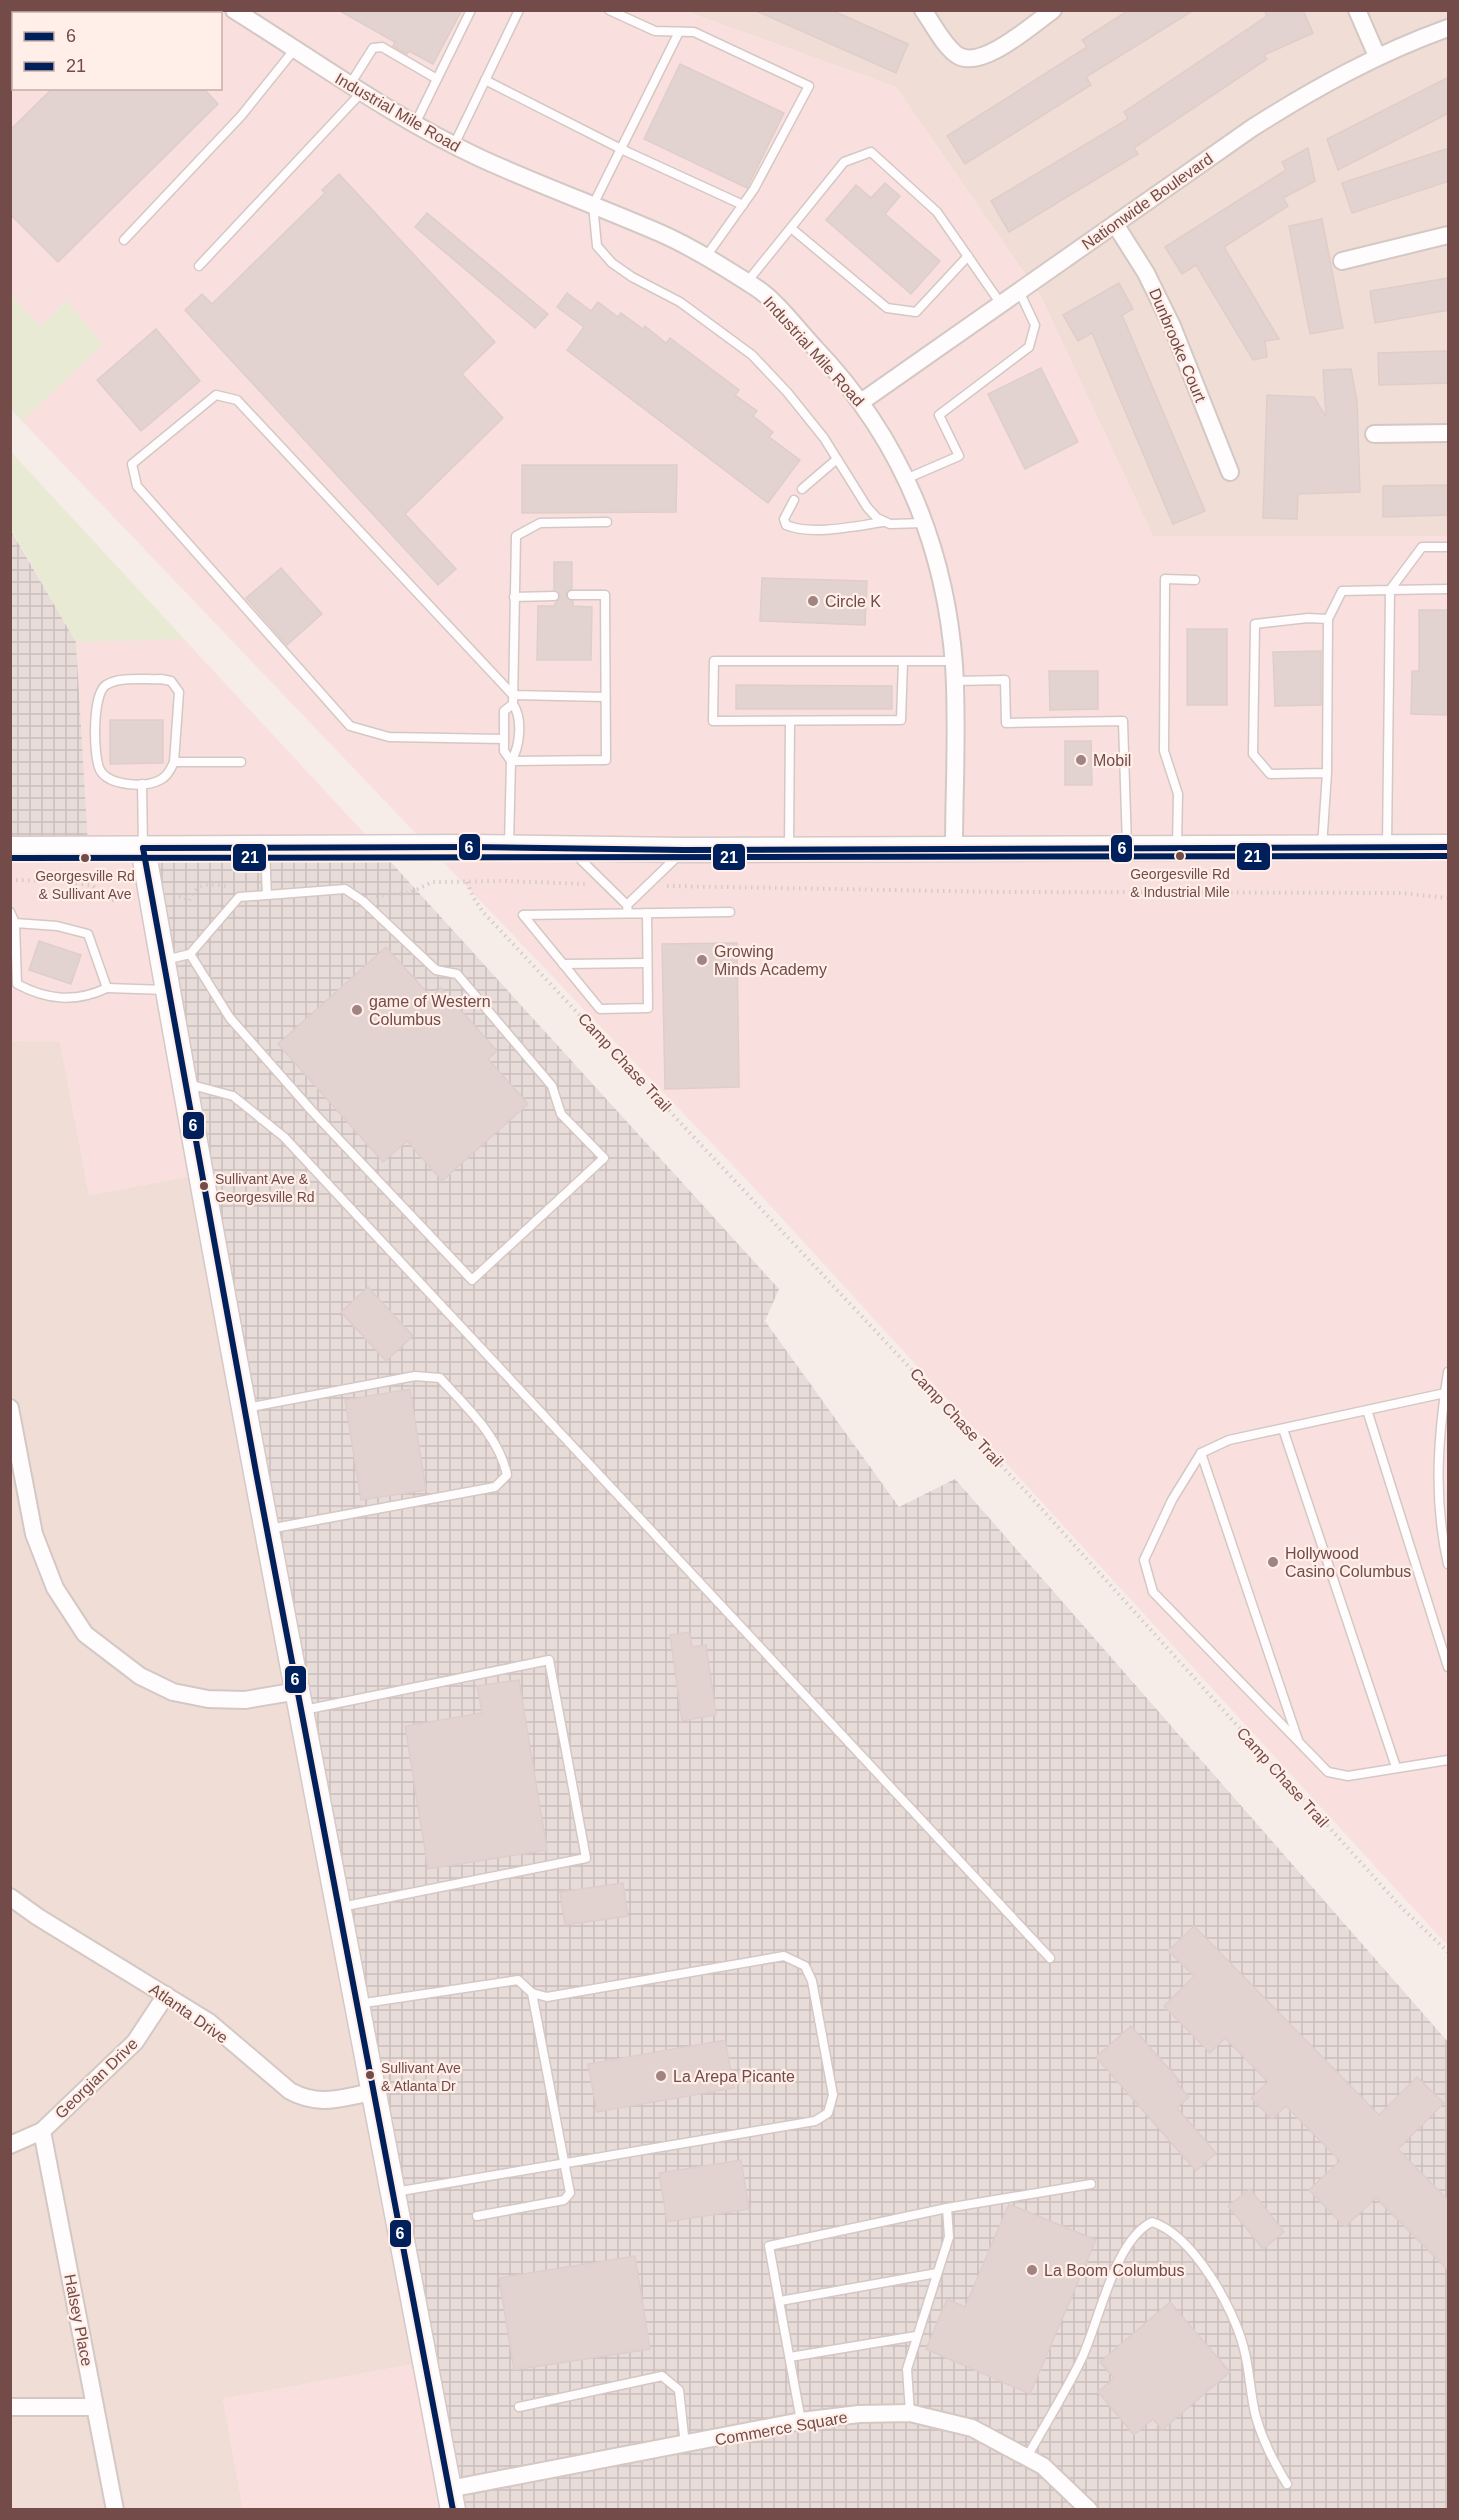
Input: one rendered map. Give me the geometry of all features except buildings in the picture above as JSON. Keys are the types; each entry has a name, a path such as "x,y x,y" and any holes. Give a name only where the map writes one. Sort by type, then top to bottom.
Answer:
{"main road":[{"path":"10,849 265,847 684,850 1449,847"},
{"path":"143,848 184,1083 372,2092 451,2499"}],"street":[{"name":"Industrial Mile Road","path":"234,10 355,89 454,145 663,234 759,289 861,402 885,436 908,478 924,523 946,606 955,681 954,848"},
{"path":"923,10 951,50 968,59 981,58 989,54 1053,10"},
{"path":"1357,10 1377,56"},
{"name":"Nationwide Boulevard","path":"861,402 1252,128 1312,91 1377,56 1449,28"},
{"name":"Dunbrooke Court","path":"1115,224 1146,273 1172,326 1230,472"},
{"path":"1342,261 1449,235"},
{"path":"1374,434 1449,433"},
{"path":"10,1408 34,1534 55,1588 85,1634 140,1676 173,1692 208,1700 300,1701"},
{"name":"Atlanta Drive","path":"10,1898 209,2022 290,2091 305,2099 320,2102 372,2092"},
{"name":"Georgian Drive","path":"10,2145 42,2131 135,2042 166,1995"},
{"name":"Halsey Place","path":"42,2131 115,2510"},
{"path":"10,2407 95,2407"},
{"name":"Commerce Square","path":"451,2499 685,2445 801,2421 859,2414 910,2413 972,2428 1027,2457 1043,2466 1089,2510"}],"lane":[{"path":"415,124 471,10"},
{"path":"454,145 519,10"},
{"path":"609,10 655,32 694,32 809,86 754,189 705,258"},
{"path":"679,32 593,205 597,246 612,263 632,278 680,302 752,355 788,392 837,459 867,507 884,522"},
{"path":"199,266 355,89 373,48 382,47 437,79"},
{"path":"124,240 241,116 294,50"},
{"path":"485,80 621,149 743,205"},
{"path":"747,282 844,162 871,152 937,212 1001,304"},
{"path":"791,228 887,308 916,312 968,256"},
{"path":"908,478 959,456 939,415 1029,347 1035,325 1019,291"},
{"path":"504,739 389,737 350,726 137,486 132,464 216,395 237,400 513,700 518,712 517,751 510,761 509,848"},
{"path":"802,489 837,459"},
{"path":"794,500 784,519 786,525 795,529 838,528 884,522 924,523"},
{"path":"510,761 504,752 504,711 513,700 516,536 540,523 607,522"},
{"path":"1387,847 1390,590 1422,547 1449,547"},
{"path":"1177,848 1178,794 1164,751 1165,579 1195,580"},
{"path":"1322,847 1327,773 1328,620 1342,591 1449,589"},
{"path":"510,761 606,760 605,595 572,595"},
{"path":"514,597 554,596"},
{"path":"1327,773 1270,774 1253,754 1255,624 1308,618 1328,620"},
{"path":"903,662 901,720 713,721 714,661 954,661"},
{"path":"161,679 177,686 179,703 174,762 162,780 142,784 118,782 107,778 100,770 97,758 96,705 101,690 106,684 115,681 161,679"},
{"path":"955,681 1005,680 1006,723 1123,721 1127,848"},
{"path":"513,700 605,697"},
{"path":"789,848 790,721"},
{"path":"174,762 241,762"},
{"path":"142,784 143,848"},
{"path":"265,847 267,895"},
{"path":"570,850 628,909"},
{"path":"628,909 684,850"},
{"path":"163,961 190,954 239,897 345,889 363,901 436,970 457,974 552,1086 561,1114 604,1158 472,1280 312,1111 231,1018 190,954"},
{"path":"647,913 648,1008 610,1009 600,1009 523,915 628,909 647,913 730,912"},
{"path":"10,912 15,923 17,984 39,996 86,998 107,988 168,990"},
{"path":"15,923 57,926 88,934 107,988"},
{"path":"563,964 647,963"},
{"path":"184,1083 233,1096 284,1137 1050,1958"},
{"path":"1449,1372 1438,1446 1437,1477 1443,1541 1449,1564"},
{"path":"245,1408 415,1376 440,1378 476,1418 497,1447 503,1456 507,1475 495,1487 268,1529"},
{"path":"1445,1393 1229,1440 1201,1453 1172,1500 1144,1560 1153,1592 1328,1772 1347,1776 1449,1760"},
{"path":"1367,1410 1449,1667"},
{"path":"1283,1429 1396,1767"},
{"path":"1201,1453 1299,1742"},
{"path":"300,1701 549,1660 586,1858 338,1907"},
{"path":"356,2004 518,1980 532,1993 547,1997 784,1956 805,1966 812,1982 833,2095 828,2112 815,2121 391,2192"},
{"path":"477,2216 564,2200 570,2193 532,1993"},
{"path":"801,2421 769,2246 947,2208 1091,2184"},
{"path":"910,2413 907,2368 949,2237 947,2208"},
{"path":"1027,2457 1082,2357 1109,2282 1131,2242 1143,2226 1152,2222 1162,2225 1198,2259 1224,2296 1244,2347 1256,2416 1268,2453 1287,2484"},
{"path":"780,2301 938,2273"},
{"path":"790,2357 916,2336"},
{"path":"519,2407 662,2376 679,2390 685,2445"}],"path":[{"name":"Camp Chase Trail","path":"606,885 506,880 467,882 483,912 1029,1495 1401,1907 1449,1952"},
{"path":"650,886 1000,892 1401,893 1449,898"}],"shaded area":[{"path":"11,11 685,11 896,87 1041,297 1153,536 1448,536 1448,1946 745,1178 22,421 103,344 65,301 41,327 11,295"},
{"path":"685,11 1448,11 1448,536 1153,536 1041,297 896,87"},
{"path":"10,529 76,642 88,844 11,843"},
{"path":"184,639 379,849 208,1173 89,1195 60,1042 11,1041 11,843 87,843 76,642"},
{"path":"379,849 779,1289 765,1321 899,1507 955,1479 1448,2042 1448,2509 459,2509 147,851"},
{"path":"10,1041 60,1041 89,1195 208,1173 431,2361 223,2399 243,2509 11,2510"},
{"path":"431,2361 459,2509 243,2509 223,2399"}],"green space":[{"path":"11,295 41,327 66,301 103,344 22,421 11,409"},
{"path":"11,452 184,639 76,642 11,529"}],"transit line":[{"name":"6","path":"143,848 472,847 684,850 1448,847"},
{"name":"6","path":"143,848 256,1472 453,2510"},
{"name":"21","path":"10,858 1448,856"}],"place":[{"name":"Circle K","path":"813,601"},
{"name":"Mobil","path":"1081,760"},
{"name":"Georgesville Rd & Industrial Mile","path":"1180,856"},
{"name":"Georgesville Rd & Sullivant Ave","path":"85,858"},
{"name":"Growing Minds Academy","path":"702,960"},
{"name":"game of Western Columbus","path":"357,1010"},
{"name":"Sullivant Ave & Georgesville Rd","path":"204,1186"},
{"name":"Hollywood Casino Columbus","path":"1273,1562"},
{"name":"Sullivant Ave & Atlanta Dr","path":"370,2075"},
{"name":"La Arepa Picante","path":"661,2076"},
{"name":"La Boom Columbus","path":"1032,2270"}]}
